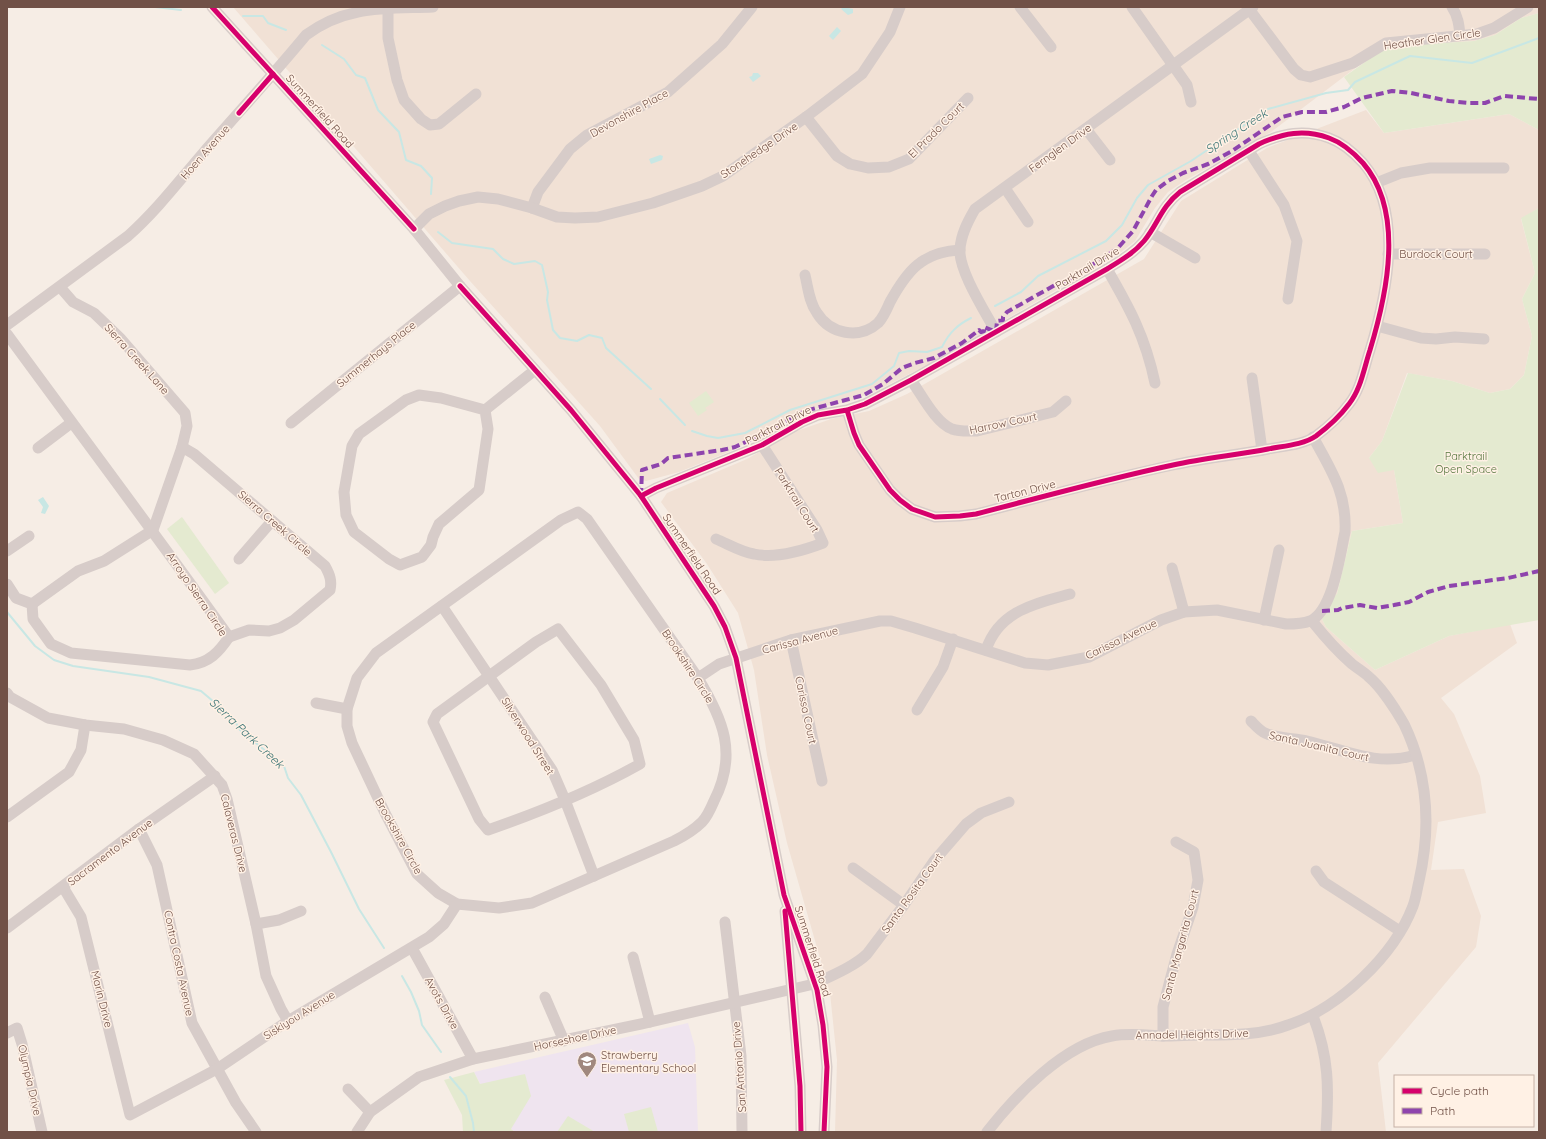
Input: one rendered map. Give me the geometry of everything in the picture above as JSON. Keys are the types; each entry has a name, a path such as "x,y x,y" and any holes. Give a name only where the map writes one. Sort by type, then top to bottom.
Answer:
{"street":[{"name":"Summerfield Road","path":"212,7 414,229 460,286 571,410 641,496 714,606 726,627 736,658 784,895 800,1086 801,1132"},
{"name":"Hoen Avenue","path":"7,325 60,287 142,224 162,203 204,152 306,35 315,29 354,12 388,8 433,7"},
{"name":"Devonshire Place","path":"532,208 538,192 570,149 587,135 668,92 722,44 752,7"},
{"name":"Stonehedge Drive","path":"414,229 429,214 459,201 478,197 498,199 532,208 557,217 598,217 653,204 702,186 723,176 806,117 862,74 890,32 900,7"},
{"path":"1020,7 1051,47"},
{"path":"1132,7 1187,85 1191,102"},
{"path":"1452,7 1457,18 1460,35"},
{"name":"Heather Glen Circle","path":"1251,8 1294,69 1301,76 1310,77 1353,63 1386,43 1477,34 1494,28 1528,7"},
{"path":"388,8 388,38 396,80 404,100 421,119 430,125 439,124 476,94"},
{"name":"Fernglen Drive","path":"996,332 964,269 960,250 967,222 975,209 1251,8"},
{"name":"El Prado Court","path":"806,117 837,156 850,164 868,168 889,167 909,159 968,98"},
{"path":"1086,129 1110,160"},
{"name":"Parktrail Drive","path":"641,496 656,488 762,445 802,422 818,415 847,410 865,404 912,380 1107,269 1134,252 1144,241 1163,208 1171,199 1180,192 1249,151 1273,138 1285,134 1308,133 1320,135 1346,146 1367,168 1376,183 1386,212 1388,254 1383,302 1358,388 1350,403 1332,424 1314,437"},
{"path":"1249,151 1284,205 1297,241 1288,299"},
{"path":"1376,183 1401,173 1430,168 1504,168"},
{"path":"1005,188 1028,222"},
{"path":"1150,232 1195,258"},
{"path":"805,275 810,300 817,313 826,322 838,330 850,334 862,333 880,322 901,283 913,268 928,257 940,252 960,250"},
{"name":"Burdock Court","path":"1388,254 1485,254"},
{"path":"1107,269 1130,308 1138,326 1151,364 1154,383"},
{"name":"Summerhays Place","path":"291,423 460,286"},
{"name":"Sierra Creek Lane","path":"60,287 73,302 94,313 121,339 185,413 187,426 182,447"},
{"path":"1377,326 1421,338 1436,339 1455,337 1484,339"},
{"name":"Arroyo Sierra Circle","path":"7,334 71,423 153,530 229,637 215,654 200,664 190,665 71,653 51,644 33,619 32,604"},
{"path":"485,410 535,370"},
{"path":"1252,378 1262,450"},
{"name":"Harrow Court","path":"912,380 934,413 944,425 953,430 977,430 1053,412 1066,401"},
{"path":"419,395 441,398 485,410 488,429 479,490 439,524 432,537 431,545 422,557 400,565 389,559 354,532 346,515 344,492 352,446 360,434 406,400 419,395"},
{"name":"Tarton Drive","path":"847,410 859,445 890,490 912,509 935,517 976,514 1172,465 1293,445 1314,437"},
{"path":"38,448 71,423"},
{"path":"1312,621 1322,611 1330,597 1346,524 1346,514 1340,489 1314,437"},
{"name":"Parktrail Court","path":"716,539 753,554 765,556 808,549 823,543 817,530 762,445"},
{"path":"7,584 16,598 32,604 78,571 104,561 153,530 182,447"},
{"name":"Sierra Creek Circle","path":"182,447 194,454 325,566 332,582 330,590 294,620 280,628 269,631 249,630 229,637"},
{"name":"Brookshire Circle","path":"578,512 587,519 698,678 720,719 726,743 727,756 725,773 720,790 703,822 693,830 674,841 532,903 499,908 457,904 438,893 417,874 385,813 352,743 347,726 347,709 357,678 376,653 561,520 578,512"},
{"path":"239,559 272,521"},
{"path":"7,550 28,536"},
{"path":"1264,620 1279,550"},
{"path":"1172,568 1184,612"},
{"path":"986,650 989,640 996,629 1017,612 1040,602 1070,594"},
{"name":"Silverwood Street","path":"442,606 490,675 552,770 594,876"},
{"name":"Carissa Avenue","path":"698,678 719,664 791,640 880,621 891,621 953,639 1025,663 1048,665 1060,664 1088,657 1110,648 1161,620 1184,612 1217,610 1286,624 1297,624 1312,621"},
{"name":"Annadel Heights Drive","path":"987,1132 1007,1107 1033,1081 1058,1061 1095,1039 1114,1035 1140,1034 1163,1036 1244,1034 1287,1026 1313,1016 1343,995 1369,972 1400,931 1413,905 1424,856 1426,828 1425,796 1420,766 1403,724 1380,689 1370,677 1352,664 1329,641 1312,621"},
{"path":"558,629 601,685 634,740 640,764 618,776 565,800 488,830 478,819 434,722 437,714 490,675 536,642 558,629"},
{"path":"917,710 943,667 953,639"},
{"name":"Carissa Court","path":"791,640 822,781"},
{"name":"Calaveras Drive","path":"7,693 10,697 48,718 85,725 124,729 163,740 194,754 222,785 227,799 256,924 266,976 281,1009 288,1020"},
{"path":"316,703 347,709"},
{"name":"Santa Juanita Court","path":"1251,722 1264,733 1306,741 1367,758 1392,760 1415,755"},
{"path":"7,817 69,772 81,750 85,725"},
{"name":"Sacramento Avenue","path":"7,928 139,829 214,776"},
{"name":"Santa Rosita Court","path":"814,984 862,960 871,950 934,862 966,824 981,813 1009,802"},
{"name":"Contra Costa Avenue","path":"139,829 157,866 192,1023 236,1103 256,1132"},
{"name":"Santa Margarita Court","path":"1163,1036 1163,1007 1177,954 1193,907 1198,880 1194,852 1176,842"},
{"path":"853,868 904,905"},
{"path":"1316,871 1324,882 1400,931"},
{"name":"Marin Drive","path":"63,887 82,917 130,1115"},
{"name":"Summerfield Road","path":"784,895 814,984 823,1025 827,1067 824,1132"},
{"name":"Siskiyou Avenue","path":"130,1115 217,1069 288,1020 402,952 412,948 429,937 444,924 457,904"},
{"path":"256,924 279,920 301,911"},
{"name":"San Antonio Drive","path":"725,922 741,1056 742,1132"},
{"name":"Avots Drive","path":"412,948 473,1059"},
{"path":"633,957 650,1022"},
{"name":"Horseshoe Drive","path":"357,1132 370,1112 419,1077 473,1059 564,1041 650,1022 734,1001 814,984"},
{"path":"544,997 564,1041"},
{"path":"1313,1016 1321,1038 1327,1065 1329,1087 1326,1132"},
{"name":"Olympia Drive","path":"12,1031 22,1044 42,1132"},
{"path":"348,1089 370,1112"}],"shaded area":[{"path":"233,7 1539,7 1539,13 1521,18 1495,35 1474,41 1395,46 1362,63 1271,132 1186,180 1168,192 1155,208 1135,241 1120,253 931,363 878,390 849,402 824,406 794,417 731,451 679,472 646,481 639,479 600,426 470,281"},
{"path":"1366,110 1384,133 1509,114 1539,130 1539,208 1521,219 1535,273 1522,299 1532,336 1524,375 1510,389 1490,393 1452,381 1407,373 1382,441 1369,458 1394,470 1403,523 1352,531 1337,594 1322,619 1326,627 1375,670 1449,636 1510,624 1517,643 1441,698 1454,714 1480,776 1486,813 1438,822 1431,870 1464,869 1481,916 1476,947 1378,1063 1386,1132 835,1132 837,1060 830,993 787,843 767,755 754,670 738,613 707,564 661,502 667,493 747,459 794,432 831,419 869,411 907,394 1144,259 1181,201 1267,148"},
{"name":"Strawberry Elementary School","path":"688,1023 695,1047 698,1132 595,1132 568,1117 557,1132 515,1132 499,1120 474,1072"}],"green space":[{"path":"1539,13 1539,130 1509,114 1384,133 1344,77 1382,50 1395,46 1474,41 1495,35 1521,18"},
{"name":"Parktrail Open Space","path":"1539,208 1539,620 1449,636 1375,670 1326,627 1322,619 1333,597 1337,594 1352,531 1403,523 1394,470 1378,473 1369,458 1382,441 1408,373 1452,381 1490,393 1510,389 1524,375 1532,336 1522,299 1535,273 1521,218"},
{"path":"706,391 714,402 705,408 707,410 698,416 689,403"},
{"path":"182,517 229,583 215,594 167,529"},
{"path":"474,1072 480,1084 525,1074 531,1096 511,1129 515,1132 463,1132 462,1115 444,1080"},
{"path":"651,1107 658,1132 629,1132 624,1114"},
{"path":"568,1116 595,1132 557,1132"}],"water":[{"path":"843,7 853,9 853,13 848,15 841,9"},
{"path":"837,27 841,31 833,40 829,36"},
{"path":"753,73 758,73 761,76 753,82 749,77 752,76"},
{"path":"660,155 663,156 662,160 651,164 649,159"},
{"path":"43,497 49,506 45,514 41,513 43,507 38,500"}],"waterway":[{"name":"Spring Creek","path":"155,7 181,10"},
{"name":"Spring Creek","path":"243,16 263,16 268,23 286,30"},
{"name":"Spring Creek","path":"995,306 1021,292 1038,276 1106,241 1122,225 1137,198 1148,185 1191,161 1268,109 1326,93 1348,90 1355,82 1410,56 1472,63 1539,38"},
{"name":"Spring Creek","path":"322,45 344,59 356,75 365,78 378,110 399,132 406,160 421,166 432,178 431,194"},
{"name":"Spring Creek","path":"438,232 452,243 493,249 503,259 514,264 535,261 542,265 548,292 547,300 553,330 560,338 577,341 589,335 602,338 606,348 651,389"},
{"name":"Spring Creek","path":"692,431 718,438 745,433 790,410 872,384 894,366 899,353 909,351 927,352 942,347 954,330 971,318"},
{"name":"Spring Creek","path":"660,399 685,425"},
{"name":"Sierra Park Creek","path":"7,612 35,646 54,660 73,666 149,677 201,691 233,718 240,730 284,766 288,778 301,795 359,909 384,948"},
{"name":"Sierra Park Creek","path":"402,976 419,1011 422,1025 441,1052"},
{"name":"Sierra Park Creek","path":"450,1077 466,1096 474,1132"}],"marked path":[{"path":"641,496 642,470 661,464 668,458 735,447 805,411 864,395 883,384 902,368 934,358 962,343 979,330 981,332 984,331 984,327 996,332 997,321 1003,320 1003,317 1007,312 1055,285 1068,280 1117,249 1133,231 1156,190 1168,181 1183,173 1208,164 1232,151 1282,117 1302,112 1326,112 1344,107 1362,98 1392,91 1411,93 1449,101 1470,103 1485,103 1504,96 1539,99"},
{"path":"1322,611 1338,610 1360,605 1377,608 1394,605 1409,602 1428,592 1449,586 1508,578 1539,571"}],"cycle path":[{"path":"212,7 414,229"},
{"path":"239,113 273,74"},
{"path":"641,496 656,488 762,445 802,422 818,415 847,410 865,404 911,380 1107,269 1127,256 1144,241 1168,204 1180,192 1268,140 1285,135 1302,133 1320,135 1329,138 1348,148 1363,163 1376,183 1384,205 1388,229 1389,254 1382,304 1376,328 1362,378 1353,398 1334,421 1311,439 1293,445 1197,460 1148,470 976,514 935,517 912,509 890,490 859,445 847,410"},
{"path":"460,286 571,410 641,496 714,606 725,627 736,658 784,895 817,990 823,1025 827,1067 824,1132"},
{"path":"785,911 800,1086 801,1132"}],"place":[{"name":"Strawberry Elementary School","path":"587,1078"}]}
